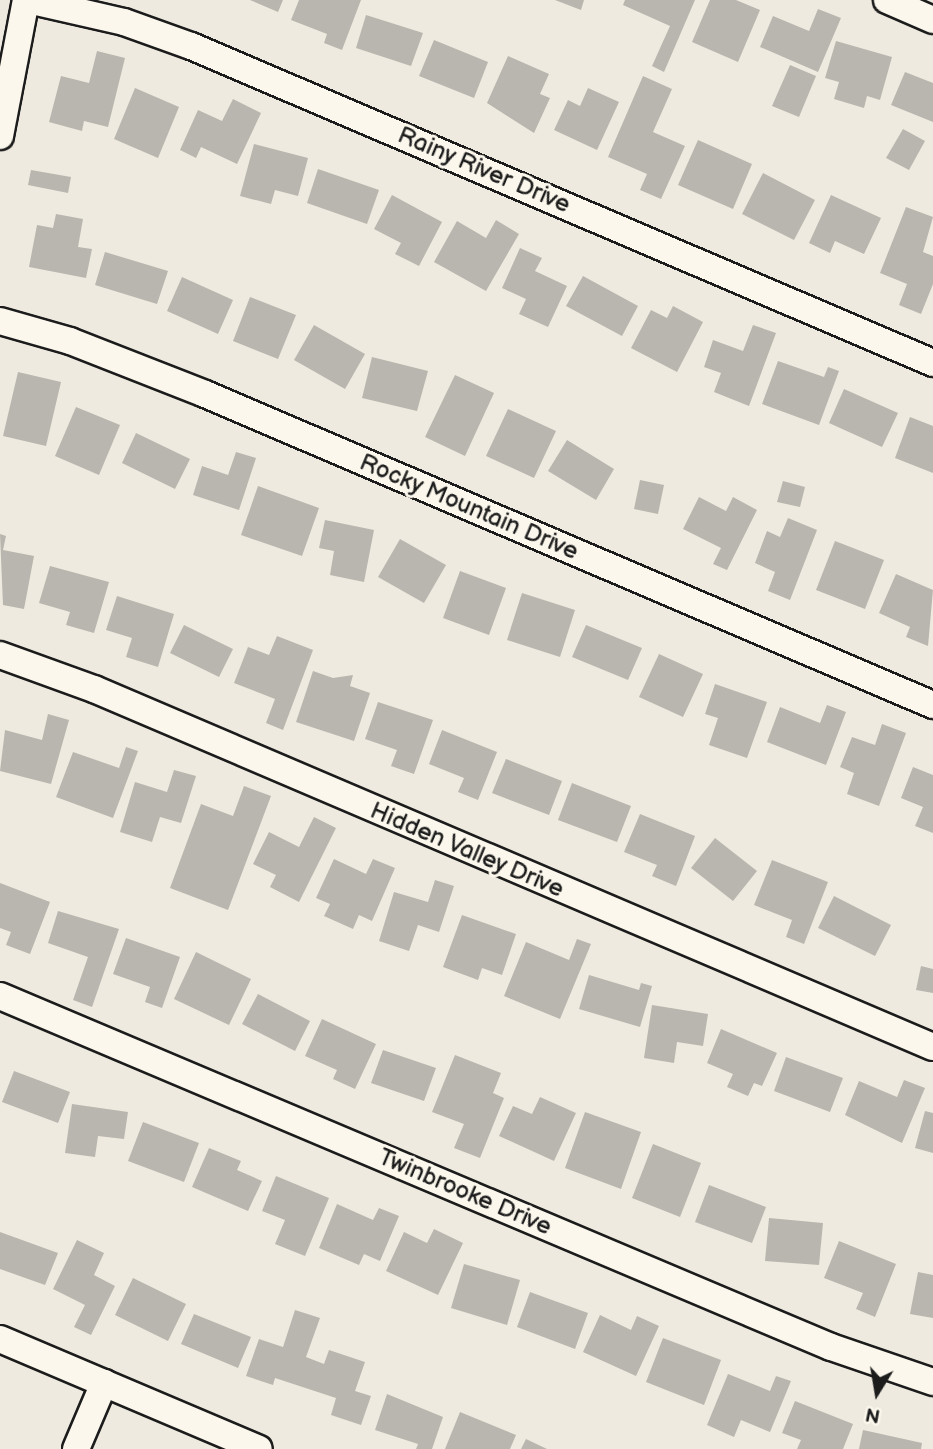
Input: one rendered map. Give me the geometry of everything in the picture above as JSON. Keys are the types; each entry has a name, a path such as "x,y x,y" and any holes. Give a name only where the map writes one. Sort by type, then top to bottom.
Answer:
{"street":[{"path":"0,136 27,0"},
{"name":"Rainy River Drive","path":"27,0 124,22 202,51 933,363"},
{"path":"887,0 933,20"},
{"name":"Rocky Mountain Drive","path":"0,321 70,341 205,394 933,705"},
{"name":"Hidden Valley Drive","path":"0,655 94,689 933,1047"},
{"name":"Twinbrooke Drive","path":"0,996 831,1348 933,1382"},
{"path":"0,1339 259,1449"},
{"path":"76,1449 104,1383"}],"building":[{"path":"250,0 283,0 278,12"},
{"path":"299,0 361,0 342,50 324,43 327,34 291,20"},
{"path":"555,0 584,0 581,10"},
{"path":"625,0 695,0 664,72 652,66 670,26 623,5"},
{"path":"710,0 736,0 760,10 738,62 692,42"},
{"path":"818,9 841,18 818,72 760,47 773,16 809,31"},
{"path":"366,15 423,33 411,66 356,48"},
{"path":"434,40 488,62 474,98 419,76"},
{"path":"836,41 892,57 880,100 867,96 864,108 834,99 839,82 825,78"},
{"path":"97,51 125,58 108,127 84,121 82,131 49,122 61,76 89,83"},
{"path":"508,56 549,74 540,94 550,98 534,133 487,103"},
{"path":"790,65 816,76 799,117 772,106"},
{"path":"905,72 933,83 933,122 891,105"},
{"path":"643,76 672,89 653,132 685,146 661,199 640,190 647,174 608,157"},
{"path":"135,88 179,107 158,158 114,139"},
{"path":"588,88 619,102 597,150 554,130 568,100 580,106"},
{"path":"233,99 261,113 237,164 201,147 196,158 180,150 198,110 222,121"},
{"path":"903,129 925,141 909,170 886,158"},
{"path":"698,140 752,164 733,209 678,185"},
{"path":"254,144 308,158 298,196 275,190 271,204 240,196"},
{"path":"318,169 379,190 367,224 307,203"},
{"path":"31,170 71,177 68,193 28,185"},
{"path":"763,173 815,200 794,240 742,214"},
{"path":"392,195 442,222 419,266 395,254 401,243 374,229"},
{"path":"831,195 881,218 864,254 835,241 830,253 809,243"},
{"path":"906,207 933,217 923,252 933,256 933,284 921,314 899,305 907,284 880,273"},
{"path":"56,214 83,219 78,247 92,249 86,278 29,267 37,225 53,228"},
{"path":"496,220 519,234 486,291 434,262 457,221 486,238"},
{"path":"520,248 542,258 535,271 567,286 548,327 519,314 526,299 502,288"},
{"path":"105,252 168,271 157,304 95,285"},
{"path":"583,276 638,306 622,336 566,306"},
{"path":"182,277 233,300 218,334 167,311"},
{"path":"250,297 296,315 278,359 233,341"},
{"path":"673,306 703,322 677,372 631,348 651,310 667,318"},
{"path":"314,325 365,354 345,389 294,360"},
{"path":"753,325 776,333 749,406 714,392 721,373 704,367 713,340 743,351"},
{"path":"372,357 428,371 417,411 362,398"},
{"path":"778,361 824,377 828,367 839,371 819,425 762,404"},
{"path":"18,372 61,382 46,446 3,436"},
{"path":"455,375 494,393 465,456 425,437"},
{"path":"844,389 898,413 882,447 829,423"},
{"path":"76,407 120,425 99,475 55,456"},
{"path":"508,409 556,431 534,478 486,456"},
{"path":"910,417 933,426 933,473 895,458"},
{"path":"136,433 190,459 175,489 122,463"},
{"path":"567,440 614,469 596,500 548,471"},
{"path":"236,452 256,458 239,510 193,495 202,466 228,475"},
{"path":"640,480 664,485 658,514 634,509"},
{"path":"783,481 805,487 800,507 777,502"},
{"path":"258,486 319,508 302,556 241,535"},
{"path":"699,497 726,511 733,497 757,510 727,570 713,564 721,548 683,529"},
{"path":"788,518 817,530 790,600 768,591 775,572 755,563 767,531 780,537"},
{"path":"325,520 374,530 364,582 330,575 334,551 319,548"},
{"path":"0,534 6,536 3,550 34,556 24,609 3,605"},
{"path":"400,539 446,565 424,603 378,577"},
{"path":"835,541 884,560 865,609 816,590"},
{"path":"50,566 109,582 94,633 66,625 70,612 39,603"},
{"path":"460,571 506,588 489,635 443,618"},
{"path":"896,574 933,590 928,646 906,637 910,627 879,613"},
{"path":"522,593 575,610 560,657 507,640"},
{"path":"117,596 174,614 158,667 126,657 132,638 106,630"},
{"path":"184,625 233,649 219,677 170,653"},
{"path":"586,625 642,648 628,680 572,657"},
{"path":"277,636 313,650 283,730 266,723 275,699 234,683 248,647 269,655"},
{"path":"659,654 703,674 683,717 639,697"},
{"path":"313,671 333,678 353,675 350,686 370,693 354,741 296,722"},
{"path":"715,684 767,702 747,758 709,745 718,718 705,714"},
{"path":"378,702 433,720 414,774 391,766 397,750 365,739"},
{"path":"827,705 846,712 826,765 767,742 780,707 820,723"},
{"path":"48,714 69,720 51,784 0,771 5,730 42,740"},
{"path":"882,724 906,733 879,806 847,794 854,773 840,767 852,737 875,745"},
{"path":"442,730 497,752 478,800 458,792 464,778 429,764"},
{"path":"126,747 138,751 113,818 56,797 73,752 119,768"},
{"path":"506,759 562,781 549,815 492,793"},
{"path":"913,767 933,775 933,833 915,826 923,807 901,798"},
{"path":"174,770 196,776 181,823 160,817 152,842 120,832 135,782 167,792"},
{"path":"572,783 631,806 617,842 558,820"},
{"path":"244,786 271,796 228,910 170,888 201,804 233,816"},
{"path":"640,814 695,836 676,886 652,876 657,865 624,852"},
{"path":"314,817 336,828 299,902 270,887 276,875 253,864 269,832 299,847"},
{"path":"715,838 757,871 733,901 691,868"},
{"path":"334,859 366,874 373,859 395,868 372,921 359,915 353,929 324,916 330,904 316,898"},
{"path":"772,860 828,882 804,944 786,937 792,920 754,905"},
{"path":"435,880 454,886 439,932 418,925 409,951 379,941 394,892 428,902"},
{"path":"0,883 50,902 30,954 6,945 11,932 0,928"},
{"path":"834,896 891,925 875,956 818,928"},
{"path":"58,911 119,929 92,1007 73,1000 88,957 48,943"},
{"path":"462,915 516,934 502,975 482,968 478,980 443,967"},
{"path":"126,938 180,957 162,1008 145,1002 150,987 113,974"},
{"path":"577,939 591,944 560,1019 504,996 526,942 569,960"},
{"path":"196,952 251,979 229,1025 174,999"},
{"path":"921,966 933,969 933,993 916,990"},
{"path":"589,975 639,990 641,983 652,986 640,1027 579,1009"},
{"path":"258,994 310,1021 295,1051 242,1024"},
{"path":"652,1005 708,1014 703,1046 677,1042 674,1063 644,1058"},
{"path":"322,1019 376,1044 355,1089 333,1079 337,1070 305,1056"},
{"path":"721,1029 777,1053 762,1086 754,1083 748,1096 727,1087 733,1074 707,1063"},
{"path":"383,1050 436,1068 424,1101 371,1083"},
{"path":"455,1055 501,1073 493,1093 504,1098 480,1158 454,1148 464,1124 432,1112"},
{"path":"786,1057 843,1078 830,1112 774,1091"},
{"path":"14,1071 70,1092 58,1123 2,1102"},
{"path":"904,1080 925,1088 902,1143 845,1115 859,1081 897,1097"},
{"path":"540,1097 576,1113 554,1161 499,1136 513,1106 532,1114"},
{"path":"72,1104 128,1112 124,1139 98,1136 95,1157 65,1153"},
{"path":"925,1111 933,1113 933,1153 915,1148"},
{"path":"585,1112 641,1132 621,1189 565,1168"},
{"path":"143,1122 199,1143 184,1182 128,1161"},
{"path":"653,1144 701,1163 680,1217 632,1198"},
{"path":"209,1148 241,1161 237,1170 262,1181 248,1211 192,1187"},
{"path":"276,1176 329,1198 305,1256 275,1244 285,1220 262,1211"},
{"path":"709,1185 766,1207 752,1243 695,1222"},
{"path":"337,1204 373,1220 379,1208 399,1216 380,1261 364,1254 359,1265 319,1248"},
{"path":"769,1218 823,1223 819,1265 765,1261"},
{"path":"434,1229 463,1243 438,1295 386,1271 404,1232 427,1243"},
{"path":"0,1232 58,1253 45,1285 0,1269"},
{"path":"77,1240 104,1253 94,1275 115,1286 91,1335 74,1327 85,1305 53,1289"},
{"path":"839,1241 896,1264 875,1317 856,1309 863,1293 824,1278"},
{"path":"464,1264 520,1280 507,1325 451,1308"},
{"path":"918,1272 933,1275 933,1318 910,1314"},
{"path":"133,1278 186,1304 168,1341 115,1315"},
{"path":"530,1292 588,1313 575,1349 517,1327"},
{"path":"295,1310 320,1318 306,1357 324,1364 329,1350 365,1362 355,1391 371,1396 361,1425 331,1415 336,1398 275,1378 273,1385 246,1376 259,1339 283,1347"},
{"path":"194,1314 251,1337 238,1368 181,1344"},
{"path":"600,1315 631,1330 637,1316 659,1326 636,1376 583,1352"},
{"path":"663,1338 721,1360 704,1405 646,1382"},
{"path":"728,1374 770,1391 776,1376 791,1381 770,1432 741,1420 734,1437 707,1425"},
{"path":"387,1394 443,1417 432,1449 416,1449 418,1444 375,1430"},
{"path":"795,1401 853,1424 843,1449 797,1449 801,1440 782,1433"},
{"path":"460,1412 516,1435 510,1449 445,1449"},
{"path":"863,1430 922,1443 921,1449 859,1449"},
{"path":"526,1439 547,1449 521,1449"}]}
